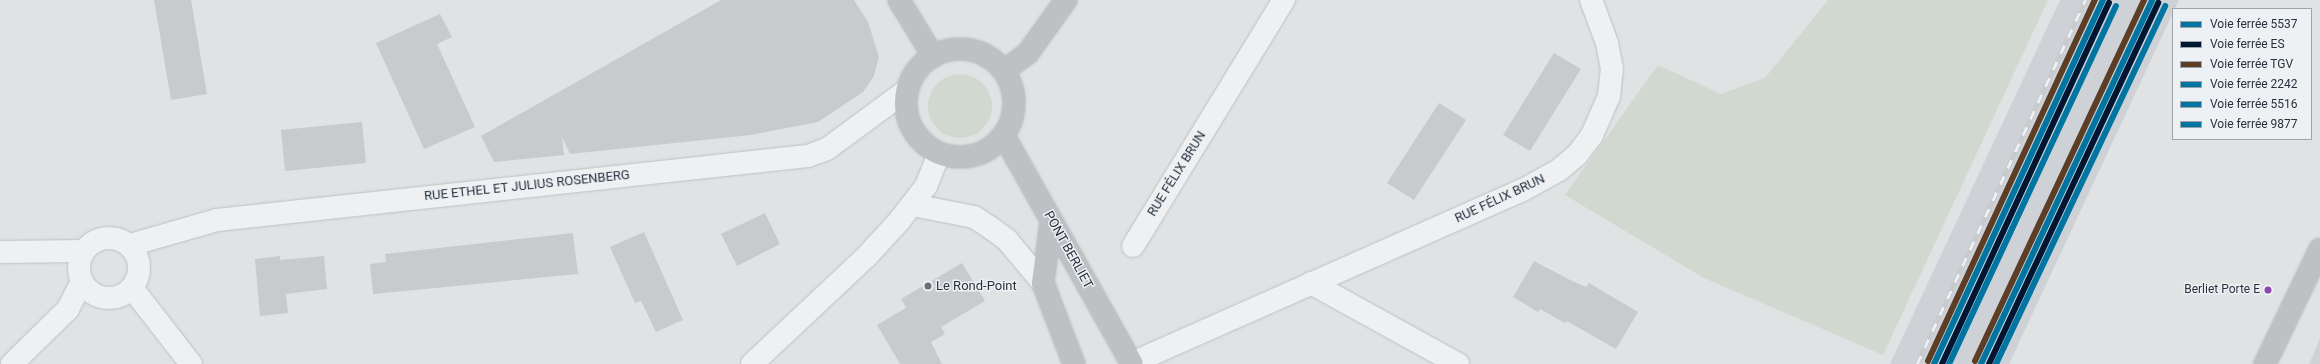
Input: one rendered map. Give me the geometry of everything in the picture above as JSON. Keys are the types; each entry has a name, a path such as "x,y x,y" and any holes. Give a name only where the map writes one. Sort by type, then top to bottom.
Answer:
{"street":[{"path":"899,0 934,56"},
{"path":"1004,71 1028,53 1066,0"},
{"name":"RUE FÉLIX BRUN","path":"1133,246 1284,0"},
{"name":"RUE FÉLIX BRUN","path":"1132,364 1310,283 1523,190 1559,170 1576,155 1592,135 1609,96 1612,69 1607,42 1592,0"},
{"path":"948,50 974,51 993,60 1004,71 1011,83 1014,110 1004,136 991,148 974,156 956,158 939,154 916,134 906,105 907,90 922,65 934,56 948,50"},
{"name":"RUE ETHEL ET JULIUS ROSENBERG","path":"130,245 217,220 808,156 827,150 907,90"},
{"name":"PONT BERLIET","path":"1004,136 1132,364"},
{"path":"752,364 866,257 913,205 926,186 939,154"},
{"path":"913,205 974,217 1007,240 1043,282 1074,364"},
{"path":"1043,282 1052,222"},
{"path":"0,252 84,250 101,238 111,237 130,245 140,263 139,277 132,288 119,297 105,298 91,292 82,281 79,265 84,250"},
{"path":"2265,364 2320,249"},
{"path":"12,364 68,309 82,281"},
{"path":"1310,283 1458,364"},
{"path":"132,288 191,364"}],"shaded area":[{"path":"1828,0 2048,0 1883,355 1704,278 1565,195 1658,65 1721,94 1765,78"},
{"path":"2060,0 2179,0 2175,8 2172,8 2172,15 2009,364 1890,364"},
{"path":"960,74 972,76 983,83 990,94 992,106 990,118 983,129 972,136 960,138 948,136 937,129 930,118 928,106 930,94 937,83 948,76"},
{"path":"2320,339 2320,364 2309,364"}],"building":[{"path":"154,0 191,0 207,94 171,100"},
{"path":"721,0 854,0 868,22 879,57 874,76 863,92 818,122 751,135 570,154 562,137 564,155 494,162 481,136"},
{"path":"440,14 452,37 437,44 475,127 424,149 376,43"},
{"path":"1554,53 1581,69 1530,151 1503,135"},
{"path":"1439,103 1466,120 1414,200 1387,183"},
{"path":"362,122 366,163 285,171 281,130"},
{"path":"765,213 780,244 737,266 721,234"},
{"path":"644,232 683,320 656,332 641,301 635,303 610,247"},
{"path":"573,233 578,274 373,294 370,264 386,262 385,254"},
{"path":"280,256 280,260 324,256 327,289 286,294 288,313 260,316 255,259"},
{"path":"1534,261 1586,287 1589,283 1638,312 1616,349 1567,321 1565,323 1540,309 1538,312 1513,297"},
{"path":"962,263 985,301 941,327 945,334 931,342 942,364 900,364 877,325 906,308 901,299"}],"railway":[{"path":"1917,364 2085,0"}],"rail line":[{"name":"TGV","path":"1928,361 2095,0"},
{"name":"2242","path":"1934,364 2103,0"},
{"name":"TGV","path":"1975,361 2144,0"},
{"name":"5537","path":"1981,364 2152,0"},
{"name":"ES","path":"1942,364 2109,3"},
{"name":"ES","path":"1989,364 2158,3"},
{"name":"5516","path":"1949,364 2116,6"},
{"name":"9877","path":"1996,364 2165,6"}],"place":[{"name":"Le Rond-Point","path":"928,286"},
{"name":"Berliet Porte E","path":"2268,290"}]}
